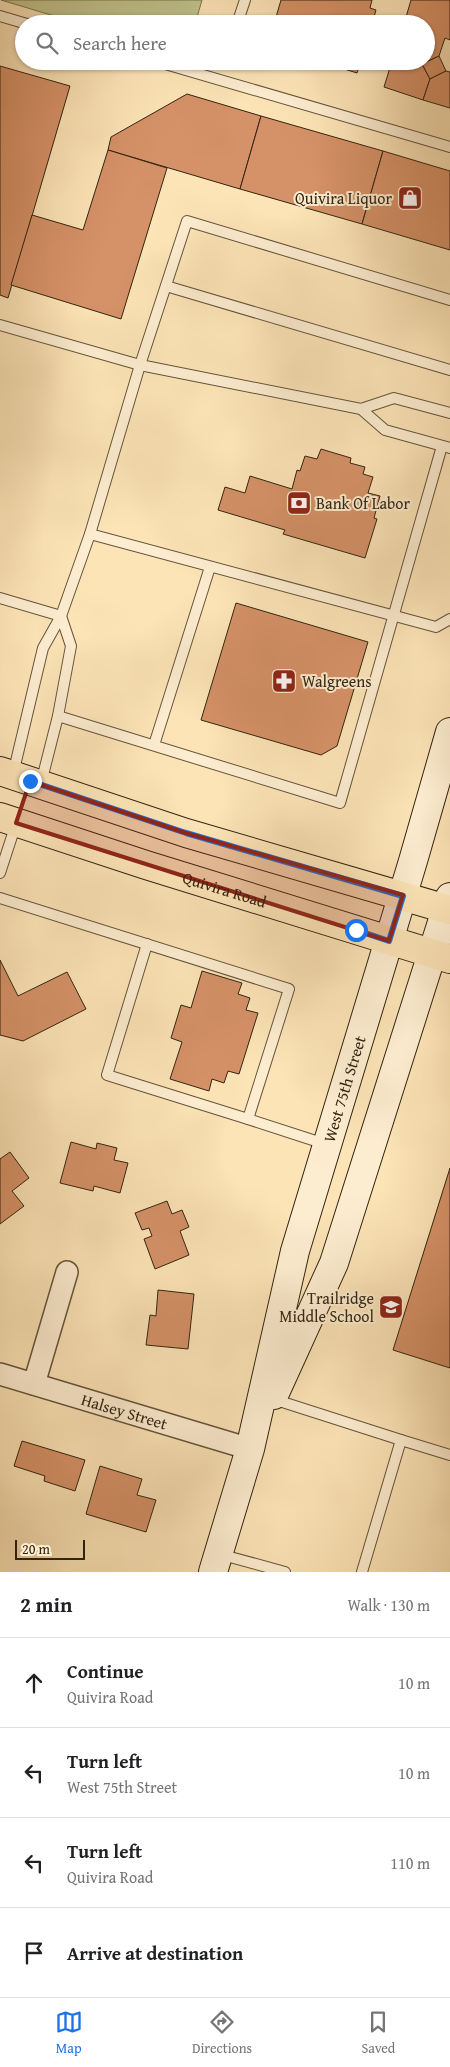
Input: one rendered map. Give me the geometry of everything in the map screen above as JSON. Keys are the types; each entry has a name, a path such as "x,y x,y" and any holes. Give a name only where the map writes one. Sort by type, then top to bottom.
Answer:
{"main road":[{"name":"West 75th Street","path":"216,1563 250,1449 295,1251 403,896 450,732"},
{"path":"8,820 21,778 186,833 403,896 449,905"},
{"name":"Quivira Road","path":"8,820 146,866 441,957"},
{"name":"West 75th Street","path":"250,1449 334,1263 441,957 449,905"}],"street":[{"path":"34,1384 66,1272"},
{"name":"Halsey Street","path":"0,1374 250,1449"}],"lane":[{"path":"240,15 244,0"},
{"path":"0,16 15,20"},
{"path":"186,70 450,147"},
{"path":"21,778 43,648 61,616 90,534 140,365 186,220 450,300"},
{"path":"166,286 450,370"},
{"path":"0,325 140,365 361,409 394,398 450,413"},
{"path":"58,716 340,803 446,447 385,430 361,409"},
{"path":"90,534 436,627 450,618"},
{"path":"154,745 210,567"},
{"path":"0,598 61,616"},
{"path":"21,778 58,716 71,646 61,616"},
{"path":"0,872 8,820"},
{"path":"0,898 290,989 248,1119"},
{"path":"147,944 107,1075 327,1145"},
{"path":"273,1399 450,1455"},
{"path":"362,1572 401,1440"},
{"path":"216,1563 285,1572"}],"highlighted area":[{"path":"30,781 186,833 403,895 389,941 16,823"}],"green space":[{"path":"1,0 202,0 198,15 51,15"}],"building":[{"path":"281,0 372,0 370,8 376,10 375,15 277,15"},
{"path":"411,0 450,0 450,40 445,38 439,56 435,58 435,15 407,15"},
{"path":"439,56 446,71 430,79 425,70 435,70 435,58"},
{"path":"0,66 70,86 8,298 0,295"},
{"path":"348,70 358,70 357,73"},
{"path":"389,70 425,70 430,79 423,100 384,87"},
{"path":"446,71 450,72 450,108 423,100 430,79"},
{"path":"187,94 261,116 240,189 108,150 111,137"},
{"path":"261,116 383,151 362,224 240,189"},
{"path":"108,150 167,168 121,319 11,285 32,215 83,230"},
{"name":"Quivira Liquor","path":"383,151 450,171 450,250 362,224"},
{"name":"Bank Of Labor","path":"321,449 351,458 350,463 365,467 363,474 373,477 368,493 380,496 374,518 377,519 365,558 283,534 285,530 218,510 225,487 245,493 250,476 292,489 297,470 300,471 305,456 317,459"},
{"name":"Walgreens","path":"236,603 368,642 337,746 321,755 201,720"},
{"path":"0,960 18,996 67,972 86,1009 23,1041 0,1035"},
{"path":"202,971 242,983 238,994 250,998 246,1010 258,1013 239,1074 228,1071 224,1083 212,1079 209,1091 170,1079 182,1042 171,1038 181,1005 191,1008"},
{"path":"71,1142 96,1149 97,1143 117,1148 114,1160 128,1163 120,1193 94,1186 93,1191 60,1183"},
{"path":"10,1152 29,1178 12,1191 24,1206 0,1224 0,1159"},
{"path":"450,1168 450,1368 393,1350"},
{"path":"167,1201 172,1214 182,1210 189,1227 180,1231 189,1255 155,1269 144,1239 152,1236 149,1228 142,1230 135,1213"},
{"path":"158,1290 194,1294 188,1349 146,1345 150,1315 156,1316"},
{"path":"22,1441 85,1460 75,1491 44,1481 45,1476 14,1466"},
{"path":"100,1466 142,1479 137,1495 156,1500 146,1532 86,1514"}],"place":[{"name":"Quivira Liquor","path":"410,198"},
{"name":"Bank Of Labor","path":"299,503"},
{"name":"Walgreens","path":"284,681"},
{"name":"Trailridge Middle School","path":"391,1307"}],"route":[{"path":"30,781 186,833 403,896 389,941 356,930"}]}
